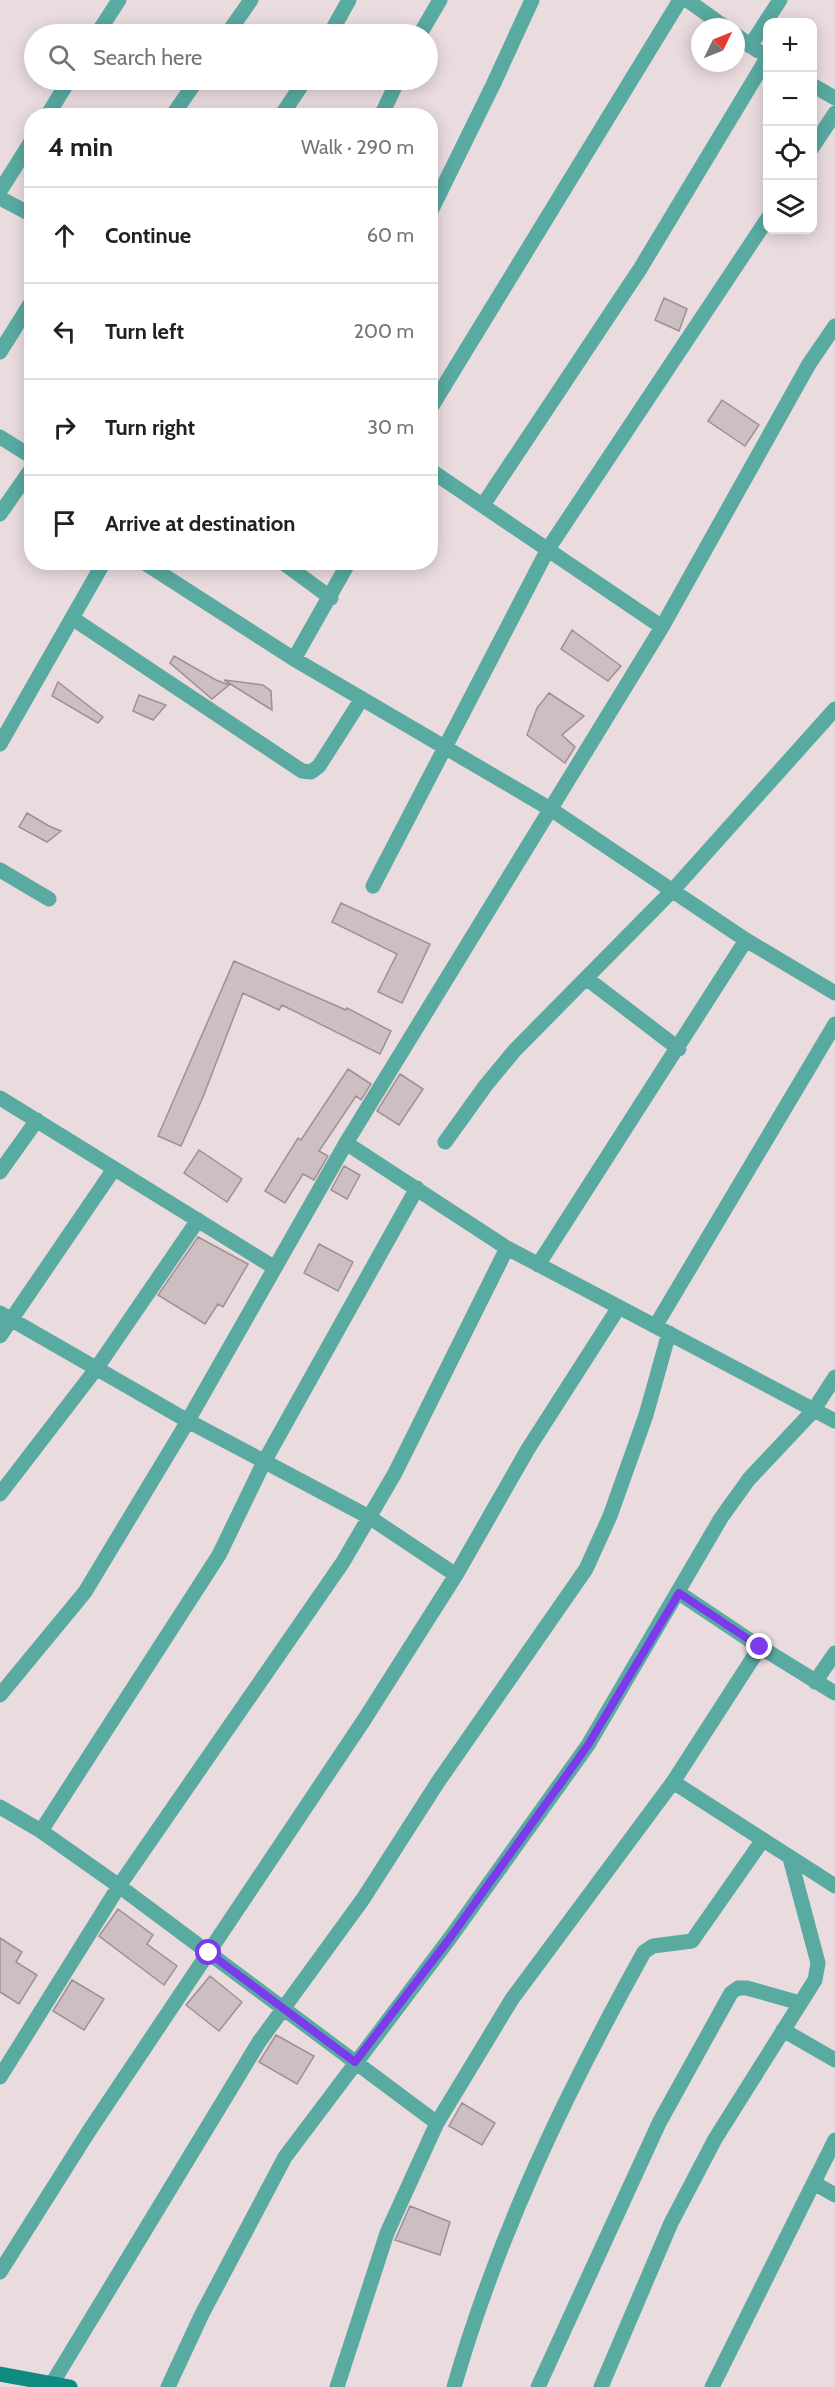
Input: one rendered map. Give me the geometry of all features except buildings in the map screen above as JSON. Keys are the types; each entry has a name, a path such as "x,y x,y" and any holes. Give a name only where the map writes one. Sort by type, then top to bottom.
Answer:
{"main road":[{"path":"0,2374 70,2387"}],"street":[{"path":"104,24 119,0"},
{"path":"234,24 251,0"},
{"path":"336,24 349,0"},
{"path":"426,24 440,0"},
{"path":"438,197 494,85 531,0"},
{"path":"438,396 680,0"},
{"path":"687,0 712,18"},
{"path":"750,46 780,0"},
{"path":"745,42 763,55"},
{"path":"483,505 640,269 763,65"},
{"path":"817,87 835,98"},
{"path":"52,108 63,90"},
{"path":"178,108 190,90"},
{"path":"286,108 298,90"},
{"path":"385,108 393,90"},
{"path":"817,142 835,113"},
{"path":"0,191 24,153"},
{"path":"0,198 24,211"},
{"path":"373,886 548,549 763,226"},
{"path":"0,352 24,314"},
{"path":"0,1695 85,1592 188,1421 346,1143 662,627 809,364 835,326"},
{"path":"0,437 24,452"},
{"path":"438,475 662,627"},
{"path":"0,514 24,487"},
{"path":"0,744 99,570"},
{"path":"155,570 361,700 445,746 552,810 746,940 835,993"},
{"path":"293,570 331,598"},
{"path":"294,659 345,570"},
{"path":"72,618 302,771 311,772 319,766 361,700"},
{"path":"445,1142 486,1085 516,1050 673,890 835,709"},
{"path":"0,870 49,899"},
{"path":"538,1265 679,1049 746,940"},
{"path":"586,978 679,1049"},
{"path":"656,1325 833,1031"},
{"path":"0,1098 275,1268"},
{"path":"0,1172 37,1120"},
{"path":"346,1143 507,1248 656,1325 835,1422"},
{"path":"0,1336 6,1317 114,1169"},
{"path":"41,1832 192,1602 219,1555 264,1462 417,1188"},
{"path":"0,1494 96,1369 198,1220"},
{"path":"0,2077 119,1886 343,1562 395,1473 507,1248"},
{"path":"0,2272 89,2131 364,1720 456,1575 528,1449 619,1307"},
{"path":"6,1317 188,1421 369,1517 456,1575"},
{"path":"50,2385 282,2008 363,1899 438,1782 586,1569 610,1516 646,1415 669,1333"},
{"path":"168,2387 207,2305 285,2157 450,1938 588,1745 721,1518 749,1479 813,1411 835,1377"},
{"path":"679,1593 835,1693"},
{"path":"337,2387 387,2234 437,2123 537,1962 673,1782 760,1647"},
{"path":"815,1682 835,1653"},
{"path":"673,1782 835,1886"},
{"path":"0,1807 41,1832 119,1886 437,2123"},
{"path":"454,2387 472,2322 532,2168 597,2037 644,1952 653,1946 692,1941 762,1841"},
{"path":"602,2387 671,2223 715,2139 815,1980 818,1963 790,1858"},
{"path":"538,2387 659,2123 731,1993 738,1988 747,1988 800,2002"},
{"path":"783,2030 835,2060"},
{"path":"712,2387 835,2140"},
{"path":"814,2183 835,2195"}],"route":[{"path":"209,1953 355,2062 450,1938 588,1745 679,1593 760,1647"}]}
